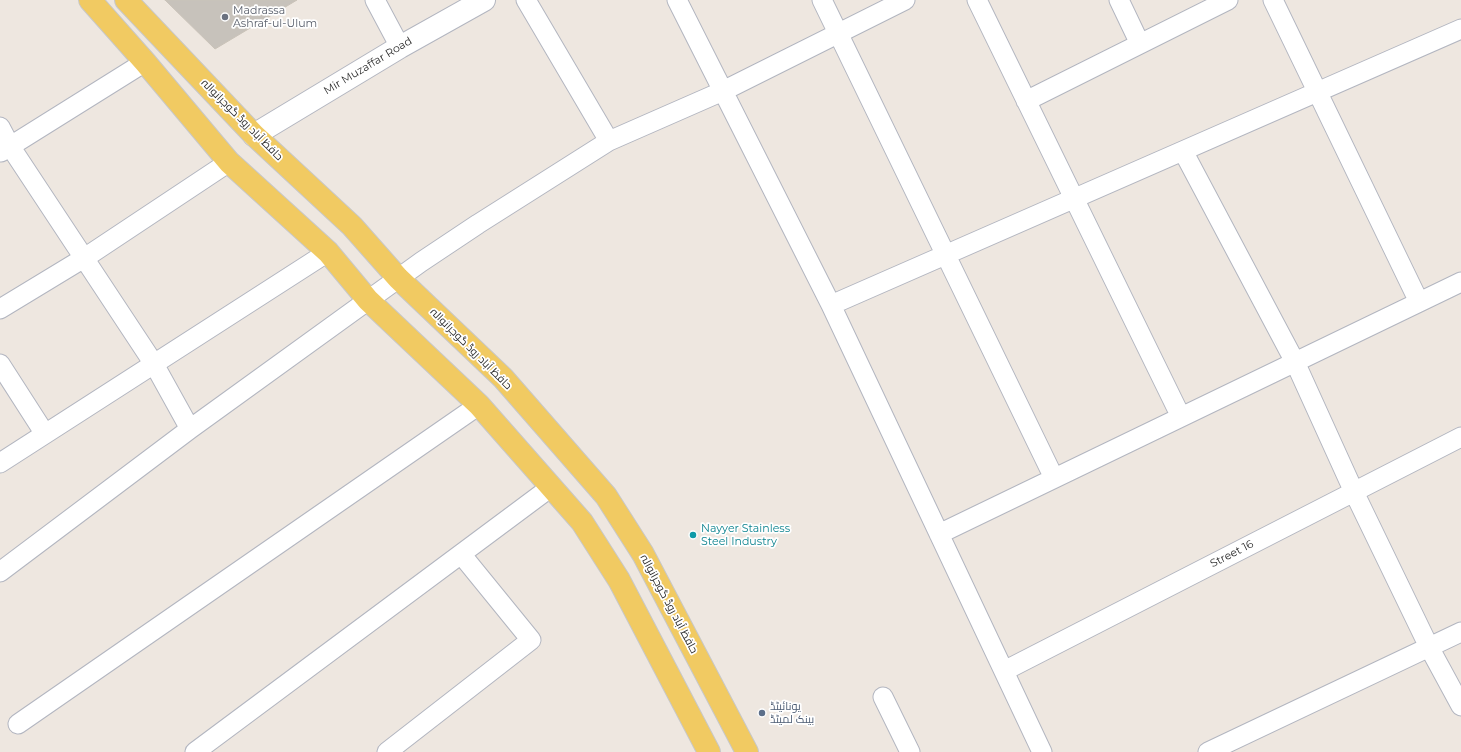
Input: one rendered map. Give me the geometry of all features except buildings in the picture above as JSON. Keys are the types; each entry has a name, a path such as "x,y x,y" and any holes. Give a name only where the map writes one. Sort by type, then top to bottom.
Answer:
{"main road":[{"path":"90,0 145,62 229,162 328,252 368,300 479,405 582,522 619,580 709,752"},
{"name":"حافظ آباد روڈ گوجرانوالہ","path":"126,0 254,135 352,226 398,278 503,378 606,496 643,554 747,752"}],"street":[{"path":"375,0 400,47"},
{"name":"Mir Muzaffar Road","path":"254,135 400,47 484,0"},
{"path":"526,0 609,141"},
{"path":"678,0 831,305 1042,752"},
{"path":"822,0 1054,478"},
{"path":"0,572 190,429 398,278 478,224 609,141 723,91 906,0"},
{"path":"977,0 1181,417"},
{"path":"1119,0 1140,44"},
{"path":"1026,101 1228,0"},
{"path":"1273,0 1419,302"},
{"path":"831,305 1461,29"},
{"path":"5,149 145,62"},
{"path":"0,127 5,149 84,258 154,364 190,429"},
{"path":"1183,151 1295,362 1354,492 1429,647 1461,706"},
{"path":"0,309 84,258 229,162"},
{"path":"0,463 328,252"},
{"path":"939,534 1461,282"},
{"path":"0,364 44,434"},
{"path":"18,724 479,405"},
{"name":"Street 16","path":"1004,671 1461,437"},
{"path":"195,752 551,487"},
{"path":"387,752 531,640 461,554"},
{"path":"1208,752 1461,632"},
{"path":"883,697 910,752"}],"place":[{"name":"Madrassa Ashraf-ul-Ulum","path":"225,17"},
{"name":"Nayyer Stainless Steel Industry","path":"693,535"},
{"name":"یونائیٹڈ بینک لمیٹڈ","path":"762,713"}]}
